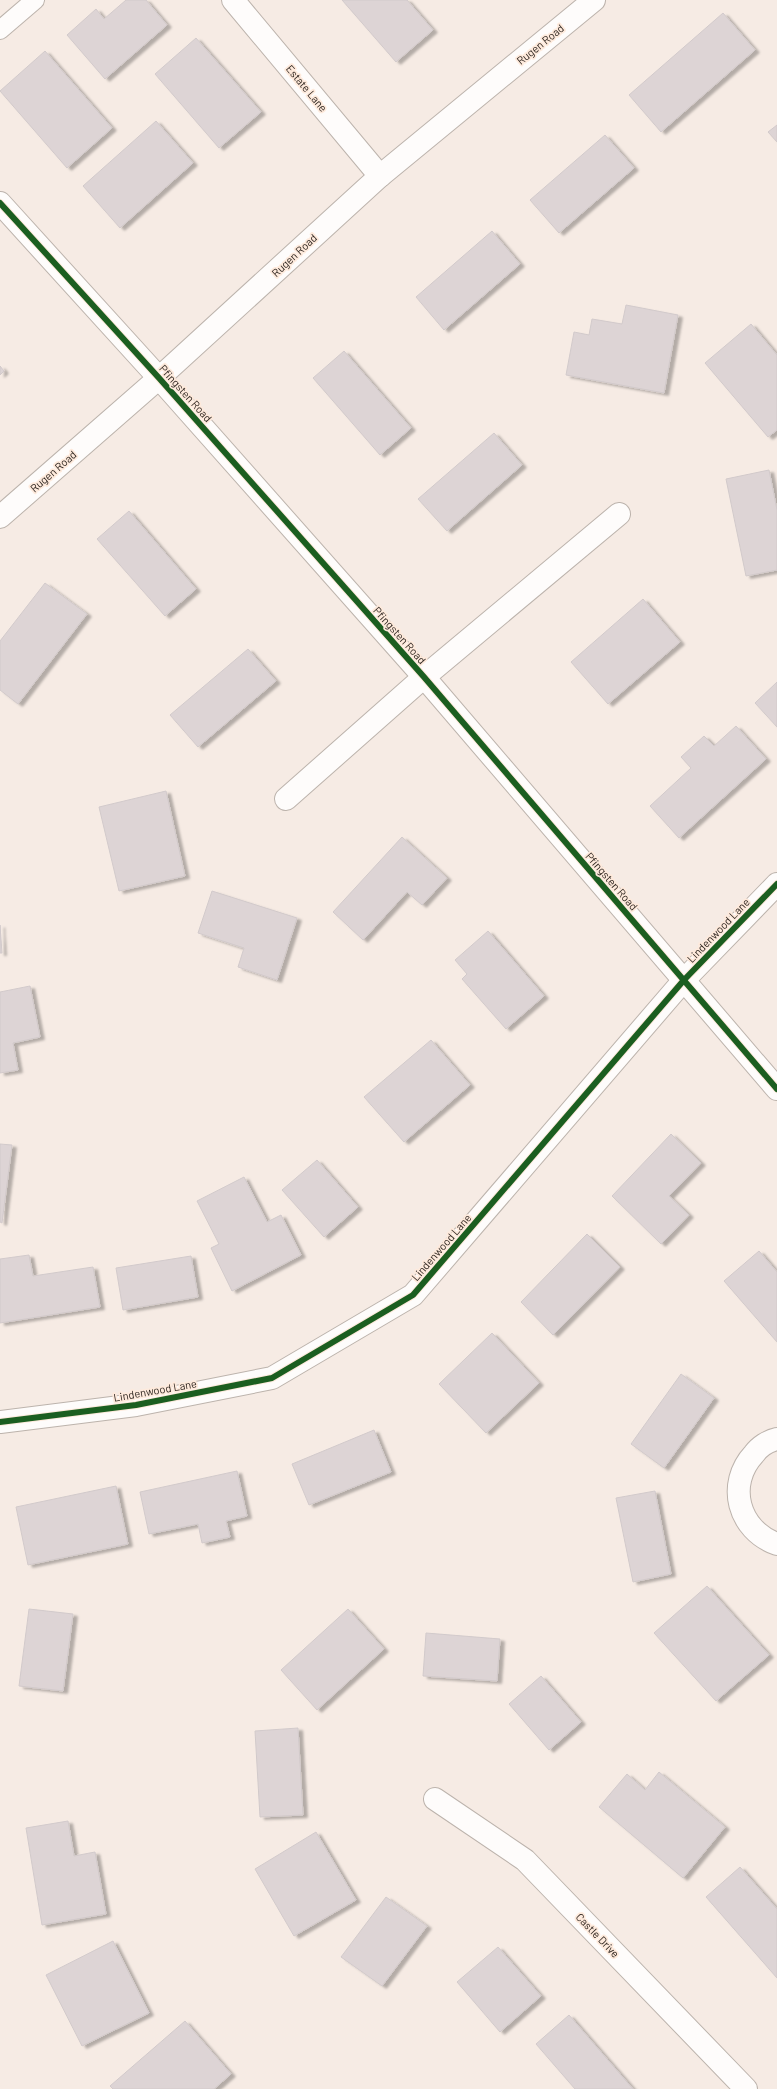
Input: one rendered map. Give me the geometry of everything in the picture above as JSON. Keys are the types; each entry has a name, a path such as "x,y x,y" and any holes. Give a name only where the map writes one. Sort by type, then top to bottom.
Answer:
{"street":[{"name":"Estate Lane","path":"234,0 380,176"},
{"name":"Rugen Road","path":"0,517 159,378 380,176 594,0"},
{"name":"Pfingsten Road","path":"0,203 159,378 424,677 777,1089"},
{"path":"286,799 424,677 620,514"},
{"name":"Lindenwood Lane","path":"0,1422 136,1405 272,1378 413,1295 684,980 777,884"},
{"path":"777,1439 758,1449 747,1462 740,1478 738,1495 742,1512 752,1528 766,1540 777,1544"},
{"name":"Castle Drive","path":"435,1799 525,1860 746,2089"}],"lane":[{"path":"0,30 35,0"}],"building":[{"path":"126,0 146,0 167,25 105,79 67,35 96,9 104,19"},
{"path":"342,0 407,0 433,30 396,62"},
{"path":"723,13 755,50 661,132 629,95"},
{"path":"196,38 261,112 219,148 155,74"},
{"path":"45,51 112,128 67,168 0,91"},
{"path":"156,121 193,163 120,228 83,186"},
{"path":"777,125 777,142 768,132"},
{"path":"605,135 634,168 559,233 530,200"},
{"path":"492,231 520,264 444,330 416,297"},
{"path":"626,305 678,315 664,393 566,375 574,332 589,335 592,319 622,324"},
{"path":"751,324 777,355 777,430 768,437 705,363"},
{"path":"344,351 411,428 380,455 313,378"},
{"path":"0,366 4,371 0,375"},
{"path":"494,433 522,465 447,531 418,499"},
{"path":"769,470 777,510 777,570 746,576 726,479"},
{"path":"129,511 196,589 165,616 97,539"},
{"path":"45,583 87,614 18,704 0,690 0,641"},
{"path":"643,599 680,642 608,704 571,662"},
{"path":"248,649 276,681 198,747 170,715"},
{"path":"777,682 777,727 755,703"},
{"path":"736,726 766,759 679,838 650,806 691,768 681,757 704,736 714,746"},
{"path":"166,791 185,876 119,891 99,807"},
{"path":"402,837 447,878 422,905 407,892 363,940 333,912"},
{"path":"212,891 297,918 277,980 238,967 244,948 198,933"},
{"path":"0,925 2,953 0,953"},
{"path":"488,931 544,996 506,1029 462,979 467,974 455,960"},
{"path":"30,986 40,1037 13,1043 18,1070 0,1073 0,992"},
{"path":"431,1040 470,1085 404,1142 364,1097"},
{"path":"671,1134 701,1163 669,1196 689,1215 661,1244 612,1196"},
{"path":"0,1144 12,1145 2,1223 0,1222"},
{"path":"317,1160 358,1207 324,1237 282,1190"},
{"path":"244,1177 267,1222 281,1215 301,1255 232,1291 211,1248 219,1244 197,1201"},
{"path":"587,1234 620,1267 553,1335 521,1302"},
{"path":"759,1251 777,1272 777,1342 724,1281"},
{"path":"29,1255 33,1276 93,1267 100,1307 0,1323 0,1259"},
{"path":"191,1256 198,1297 123,1310 116,1268"},
{"path":"492,1333 539,1383 486,1433 439,1384"},
{"path":"681,1374 714,1398 664,1468 631,1444"},
{"path":"374,1430 391,1472 309,1505 292,1464"},
{"path":"237,1471 247,1516 226,1521 230,1537 202,1543 198,1524 149,1534 140,1492"},
{"path":"116,1486 128,1544 28,1565 16,1507"},
{"path":"655,1491 671,1574 633,1582 616,1498"},
{"path":"707,1586 769,1655 716,1701 654,1633"},
{"path":"29,1609 73,1614 63,1691 19,1686"},
{"path":"348,1609 384,1649 317,1710 281,1670"},
{"path":"426,1633 500,1639 497,1681 423,1676"},
{"path":"541,1676 581,1722 549,1750 509,1704"},
{"path":"298,1728 303,1815 260,1817 255,1731"},
{"path":"659,1772 725,1827 683,1878 599,1807 627,1774 645,1790"},
{"path":"68,1821 74,1856 95,1852 106,1914 42,1925 26,1828"},
{"path":"316,1832 356,1900 294,1936 255,1869"},
{"path":"740,1867 777,1909 777,1978 706,1897"},
{"path":"386,1897 427,1926 382,1986 341,1957"},
{"path":"113,1941 149,2013 82,2046 46,1975"},
{"path":"498,1947 541,1996 500,2032 457,1982"},
{"path":"569,2015 633,2089 575,2089 536,2044"},
{"path":"185,2021 231,2074 214,2089 113,2089 110,2086"}],"cycle path":[{"path":"0,203 159,378 424,677 777,1089"},
{"path":"0,1422 136,1405 272,1378 413,1295 684,980 777,884"}]}
